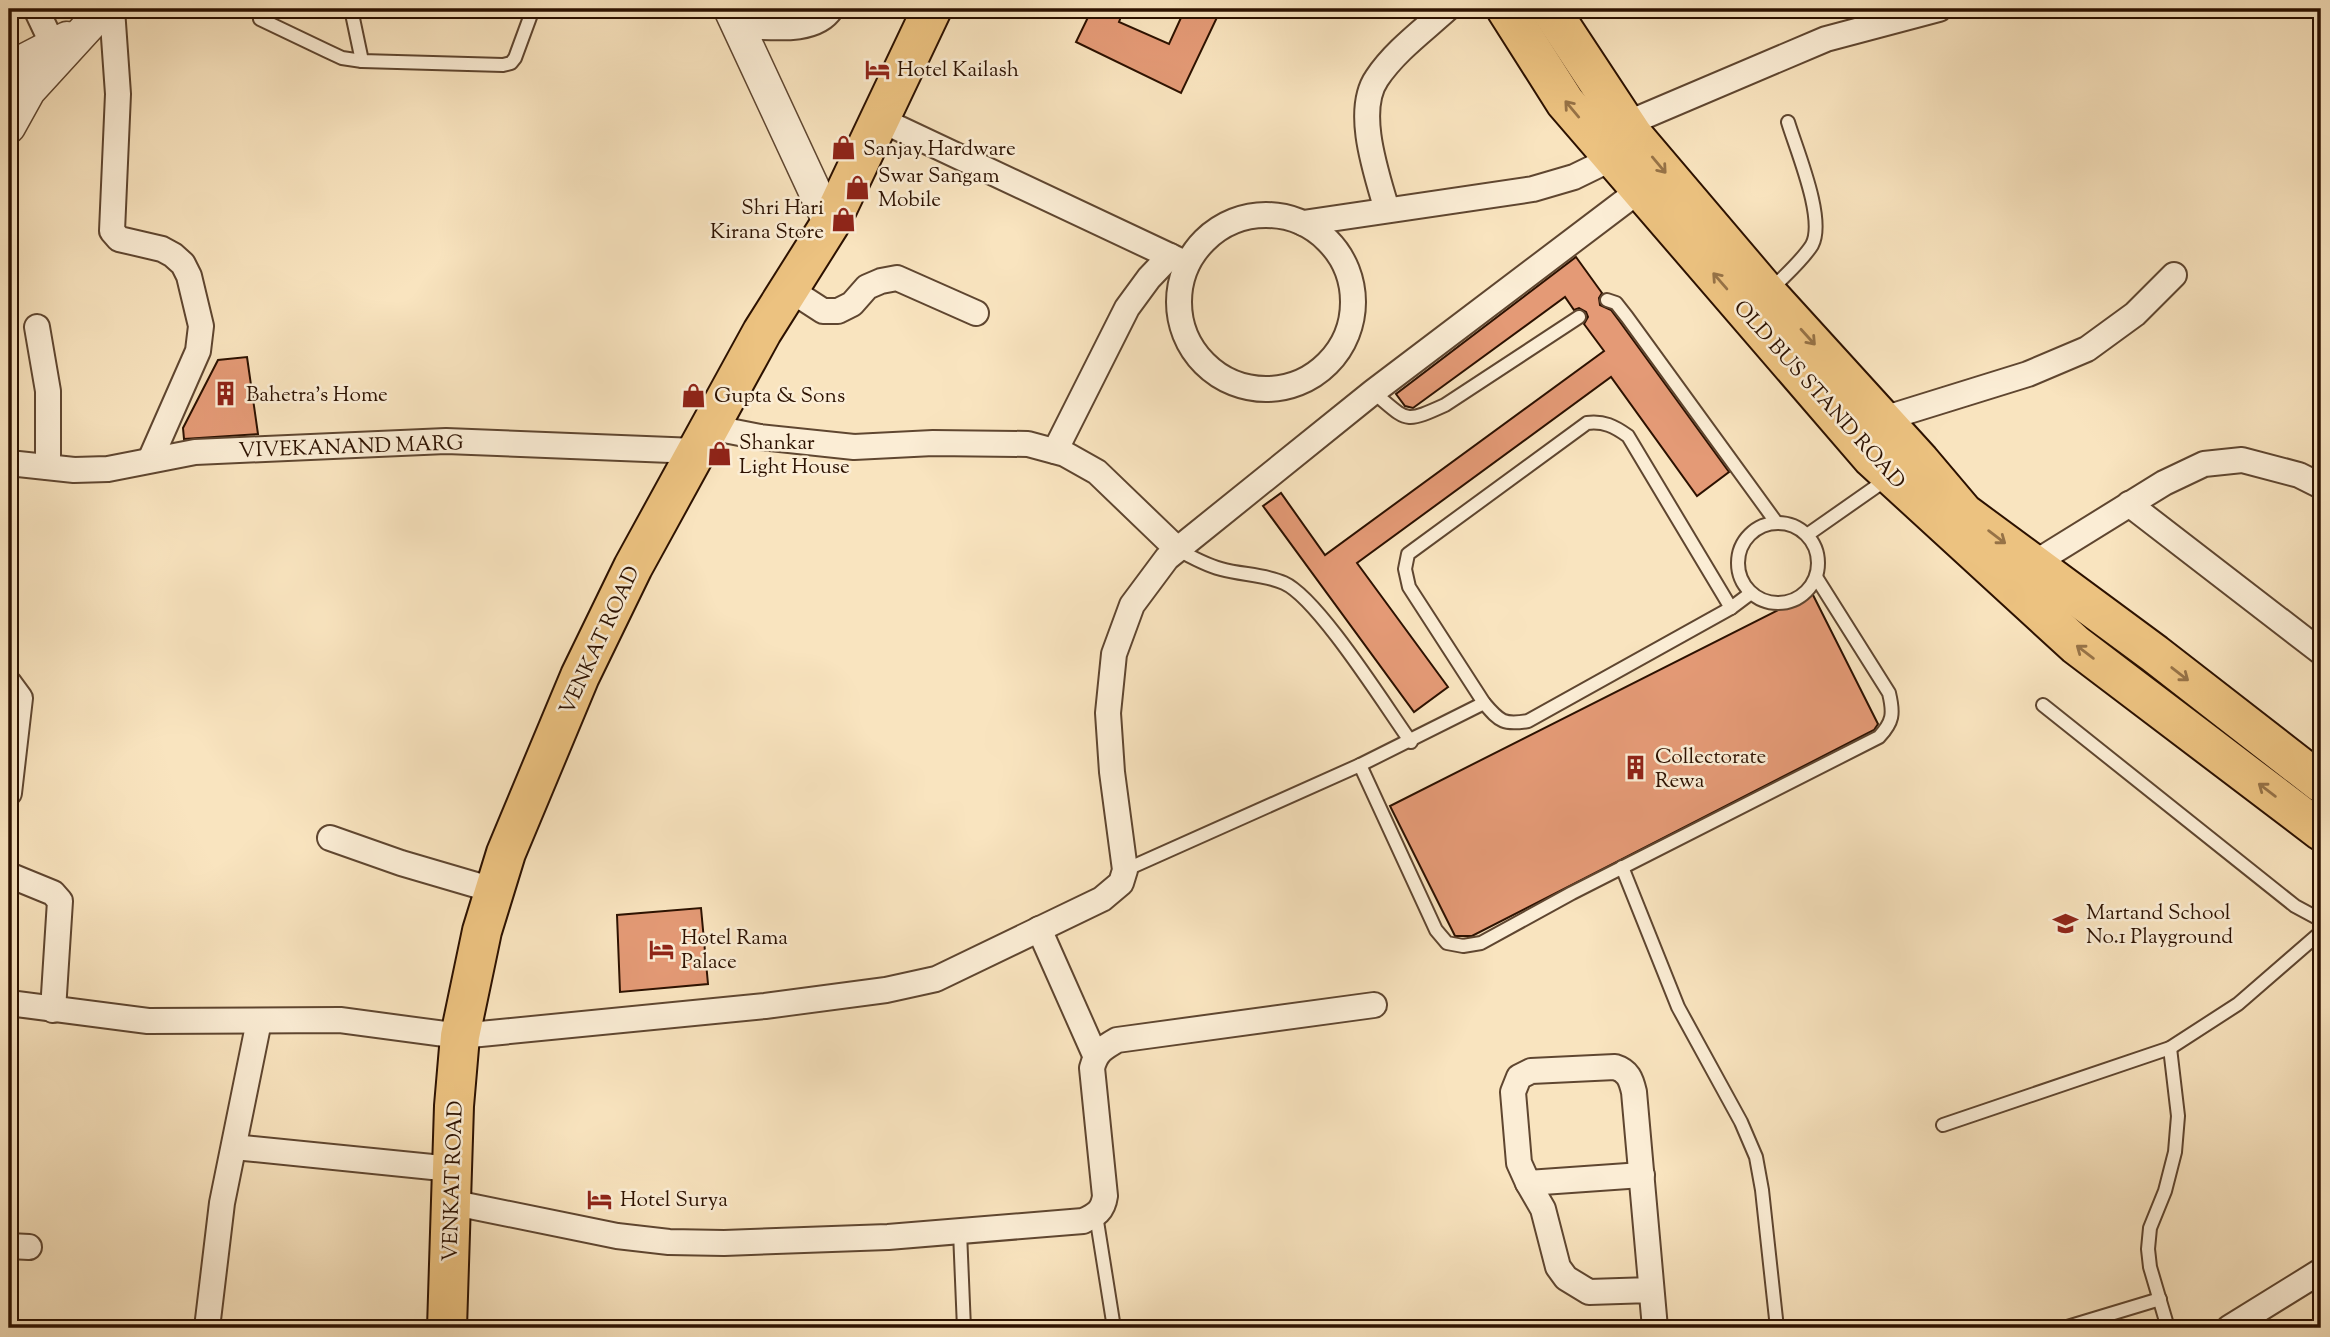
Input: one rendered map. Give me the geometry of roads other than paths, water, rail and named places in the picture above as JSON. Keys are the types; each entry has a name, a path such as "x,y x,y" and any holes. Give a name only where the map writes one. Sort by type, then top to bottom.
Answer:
{"main road":[{"name":"VENKAT ROAD","path":"447,1328 454,1107 460,1036 482,931 506,853 580,676 633,567 702,439 830,224 932,9"},
{"name":"OLD BUS STAND ROAD","path":"1506,9 1565,102 1615,143 1768,294 1883,419 1906,469 2076,645 2321,831"},
{"name":"OLD BUS STAND ROAD","path":"1550,9 1615,143 1641,189 1872,458 1906,469 2321,783"}],"street":[{"path":"36,9 53,45"},
{"path":"112,9 118,93 112,231 119,239 162,249 183,264 189,276 201,326 198,351 150,460"},
{"path":"734,18 799,26 817,22 831,9"},
{"path":"1387,210 1369,145 1367,111 1375,80 1397,54 1447,9"},
{"path":"1303,223 1533,189 1574,177 1615,143 1826,39 1854,20 1938,9"},
{"path":"734,18 830,224"},
{"path":"9,68 93,20"},
{"path":"9,127 29,91 93,20"},
{"path":"879,119 1179,260"},
{"path":"9,1003 148,1021 340,1020 460,1036 765,1006 886,990 936,979 1039,929 1111,893 1121,883 1125,870 1112,772 1108,713 1114,654 1132,605 1167,558 1373,392 1641,189"},
{"path":"1055,451 1127,308 1149,278 1237,219 1271,214 1303,223 1331,243 1349,273 1354,307 1345,340 1325,368 1296,385 1262,390 1228,381 1201,360 1184,331 1179,297 1179,260"},
{"path":"1883,419 2028,374 2087,349 2135,314 2174,275"},
{"path":"789,289 822,311 838,311 852,304 867,287 897,278 976,313"},
{"path":"37,327 48,391 48,467"},
{"name":"VIVEKANAND MARG","path":"9,463 74,470 107,469 195,452 446,441 760,437 854,447 933,443 1028,444 1065,454 1097,472 1177,549"},
{"path":"2034,564 2164,483 2204,464 2242,460 2299,475 2321,486"},
{"path":"2129,504 2321,652"},
{"path":"9,683 20,698 9,793"},
{"path":"330,838 401,863 493,890"},
{"path":"9,874 53,893 60,901 53,1010"},
{"path":"1039,929 1095,1055"},
{"path":"234,1147 451,1185 618,1236 669,1242 737,1243 960,1232 1083,1221 1096,1215 1104,1206 1092,1068 1095,1055 1102,1048 1117,1040 1374,1005"},
{"path":"207,1328 222,1203 259,1021"},
{"path":"1651,1290 1589,1292 1566,1278 1558,1266 1543,1209 1519,1163 1513,1092 1519,1077 1531,1071 1615,1067 1624,1070 1631,1078 1655,1328"},
{"path":"1528,1183 1642,1175"},
{"path":"2229,1328 2321,1270"}],"lane":[{"path":"351,9 362,61"},
{"path":"260,19 342,58 362,61 511,63 533,9"},
{"path":"1768,294 1813,244 1816,226 1814,208 1788,122"},
{"path":"1607,300 1616,303 1628,317 1776,522"},
{"path":"1373,392 1404,417 1419,416 1445,405 1580,317"},
{"path":"1731,608 1628,436 1616,427 1600,421 1587,423 1408,554 1405,569 1409,587 1484,704 1497,719 1509,724 1528,721 1731,608 1751,593"},
{"path":"1807,535 1906,469"},
{"path":"1776,522 1798,528 1807,535 1818,555 1816,578 1802,596 1791,601 1769,602 1751,593 1739,571 1741,548 1746,538 1755,530 1776,522"},
{"path":"1177,549 1221,569 1262,576 1286,584 1302,596 1325,622 1410,742"},
{"path":"1360,765 1436,930 1447,943 1462,946 1481,943 1622,867 1879,737 1890,725 1892,707 1889,693 1816,578"},
{"path":"1125,870 1410,742 1484,704"},
{"path":"2043,705 2295,906 2321,920"},
{"path":"1622,867 1678,1007 1741,1122 1756,1157 1777,1328"},
{"path":"1943,1125 2170,1048 2238,1004 2321,932"},
{"path":"2168,1328 2148,1249 2150,1228 2165,1191 2175,1152 2178,1116 2170,1048"},
{"path":"1096,1215 1114,1328"},
{"path":"960,1232 964,1328"},
{"path":"2064,1328 2160,1299"}],"place":[{"name":"Hotel Kailash","path":"877,69"},
{"name":"Sanjay Hardware","path":"843,148"},
{"name":"Swar Sangam Mobile","path":"858,187"},
{"name":"Shri Hari Kirana Store","path":"844,219"},
{"name":"Bahetra's Home","path":"226,394"},
{"name":"Gupta & Sons","path":"694,395"},
{"name":"Shankar Light House","path":"719,454"},
{"name":"Collectorate Rewa","path":"1635,768"},
{"name":"Martand School No.1 Playground","path":"2066,924"},
{"name":"Hotel Rama Palace","path":"661,949"},
{"name":"Hotel Surya","path":"600,1199"}]}
